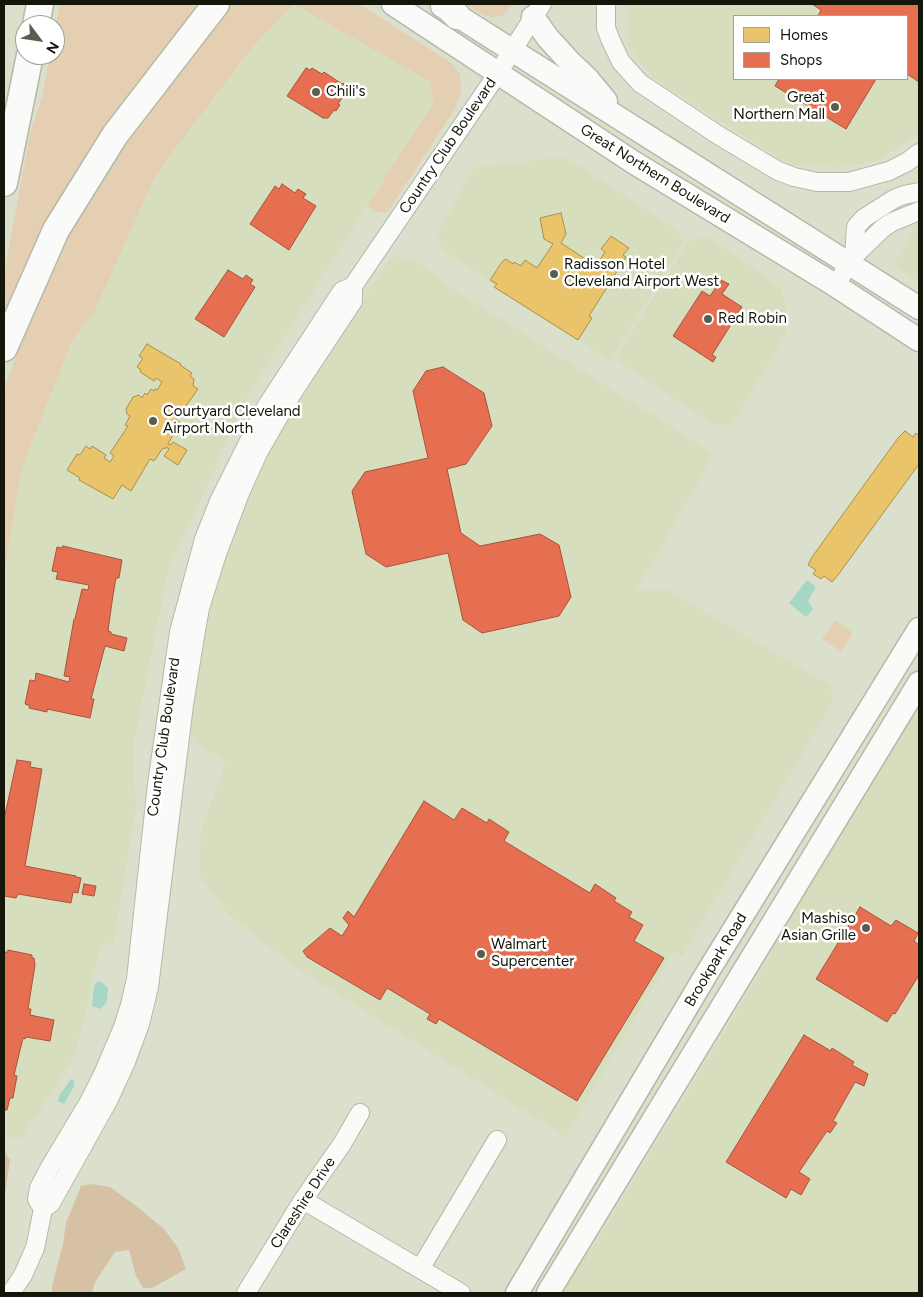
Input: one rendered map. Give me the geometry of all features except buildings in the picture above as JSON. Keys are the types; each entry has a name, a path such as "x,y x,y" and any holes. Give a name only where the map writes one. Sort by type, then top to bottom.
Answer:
{"highway":[{"path":"4,348 56,230 115,135 216,4"},
{"path":"4,183 28,65"}],"main road":[{"name":"Great Northern Boulevard","path":"393,4 633,162 836,286 919,340"},
{"name":"Great Northern Boulevard","path":"447,8 852,260 919,308"},
{"path":"538,10 548,38 587,78 618,116"},
{"name":"Brookpark Road","path":"517,1293 711,966 919,629"},
{"name":"Brookpark Road","path":"548,1293 919,683"}],"street":[{"path":"606,4 606,28 611,41 621,62 640,83 662,99 774,169 788,175 812,181 827,183 849,182 889,170 919,153"},
{"name":"Country Club Boulevard","path":"11,1293 23,1274 34,1248 43,1209 51,1203 109,1099 126,1062 140,1024 149,987 184,705 200,608 217,554 240,493 258,453 291,395 353,301 353,286 498,73 538,10"},
{"path":"852,260 856,227 864,218 894,199 919,192"},
{"path":"836,286 852,260 887,225 919,211"},
{"name":"Clareshire Drive","path":"246,1293 302,1200 342,1144 360,1113"},
{"path":"420,1269 496,1140"},
{"path":"302,1200 461,1293"}],"shaded area":[{"path":"60,4 207,4 4,332 4,273 30,134 42,97 48,65 65,65 65,15 58,15"},
{"path":"230,4 293,4 251,49 169,157 152,183 94,313 73,339 21,470 4,576 4,390 33,308 61,248 90,196 131,137"},
{"path":"293,4 429,81 434,100 250,392 168,571 133,749 136,807 114,942 101,946 75,1056 22,1138 4,1137 4,577 21,470 73,339 94,313 152,183 169,157 251,49"},
{"path":"293,4 359,4 450,62 460,73 461,92 456,107 387,212 374,211 368,205 434,101 429,81"},
{"path":"466,4 513,4 503,15 493,18 478,12"},
{"path":"627,4 919,4 919,134 875,162 837,167 789,165 653,78 628,46"},
{"path":"565,157 676,229 684,242 609,361 445,252 436,235 475,167"},
{"path":"919,223 919,281 893,265"},
{"path":"709,237 782,289 786,309 785,336 732,425 714,425 615,359 689,241"},
{"path":"391,257 406,257 419,263 464,296 705,448 713,456 636,591 666,589 830,685 833,702 682,956 674,951 566,1137 293,966 229,915 199,875 201,830 226,762 198,744 189,729 200,656 216,585 235,526 273,445"},
{"path":"835,620 853,633 841,651 822,639"},
{"path":"919,703 919,1293 558,1293 570,1274 590,1251 668,1124 772,953 775,934"},
{"path":"4,1151 10,1160 4,1201"},
{"path":"91,1184 110,1187 164,1229 178,1248 186,1269 152,1288 143,1288 136,1276 129,1250 115,1252 95,1282 92,1293 52,1293 66,1223 81,1186"}],"water":[{"path":"807,580 816,587 808,601 813,609 806,617 789,603"},
{"path":"98,981 108,988 107,1001 101,1009 92,1006 94,986"},
{"path":"71,1079 74,1080 74,1086 64,1104 58,1101 59,1096"}],"place":[{"name":"Chili's","path":"316,92"},
{"name":"Great Northern Mall","path":"835,107"},
{"name":"Radisson Hotel Cleveland Airport West","path":"554,274"},
{"name":"Red Robin","path":"708,319"},
{"name":"Courtyard Cleveland Airport North","path":"153,421"},
{"name":"Mashiso Asian Grille","path":"866,928"},
{"name":"Walmart Supercenter","path":"481,954"}]}
